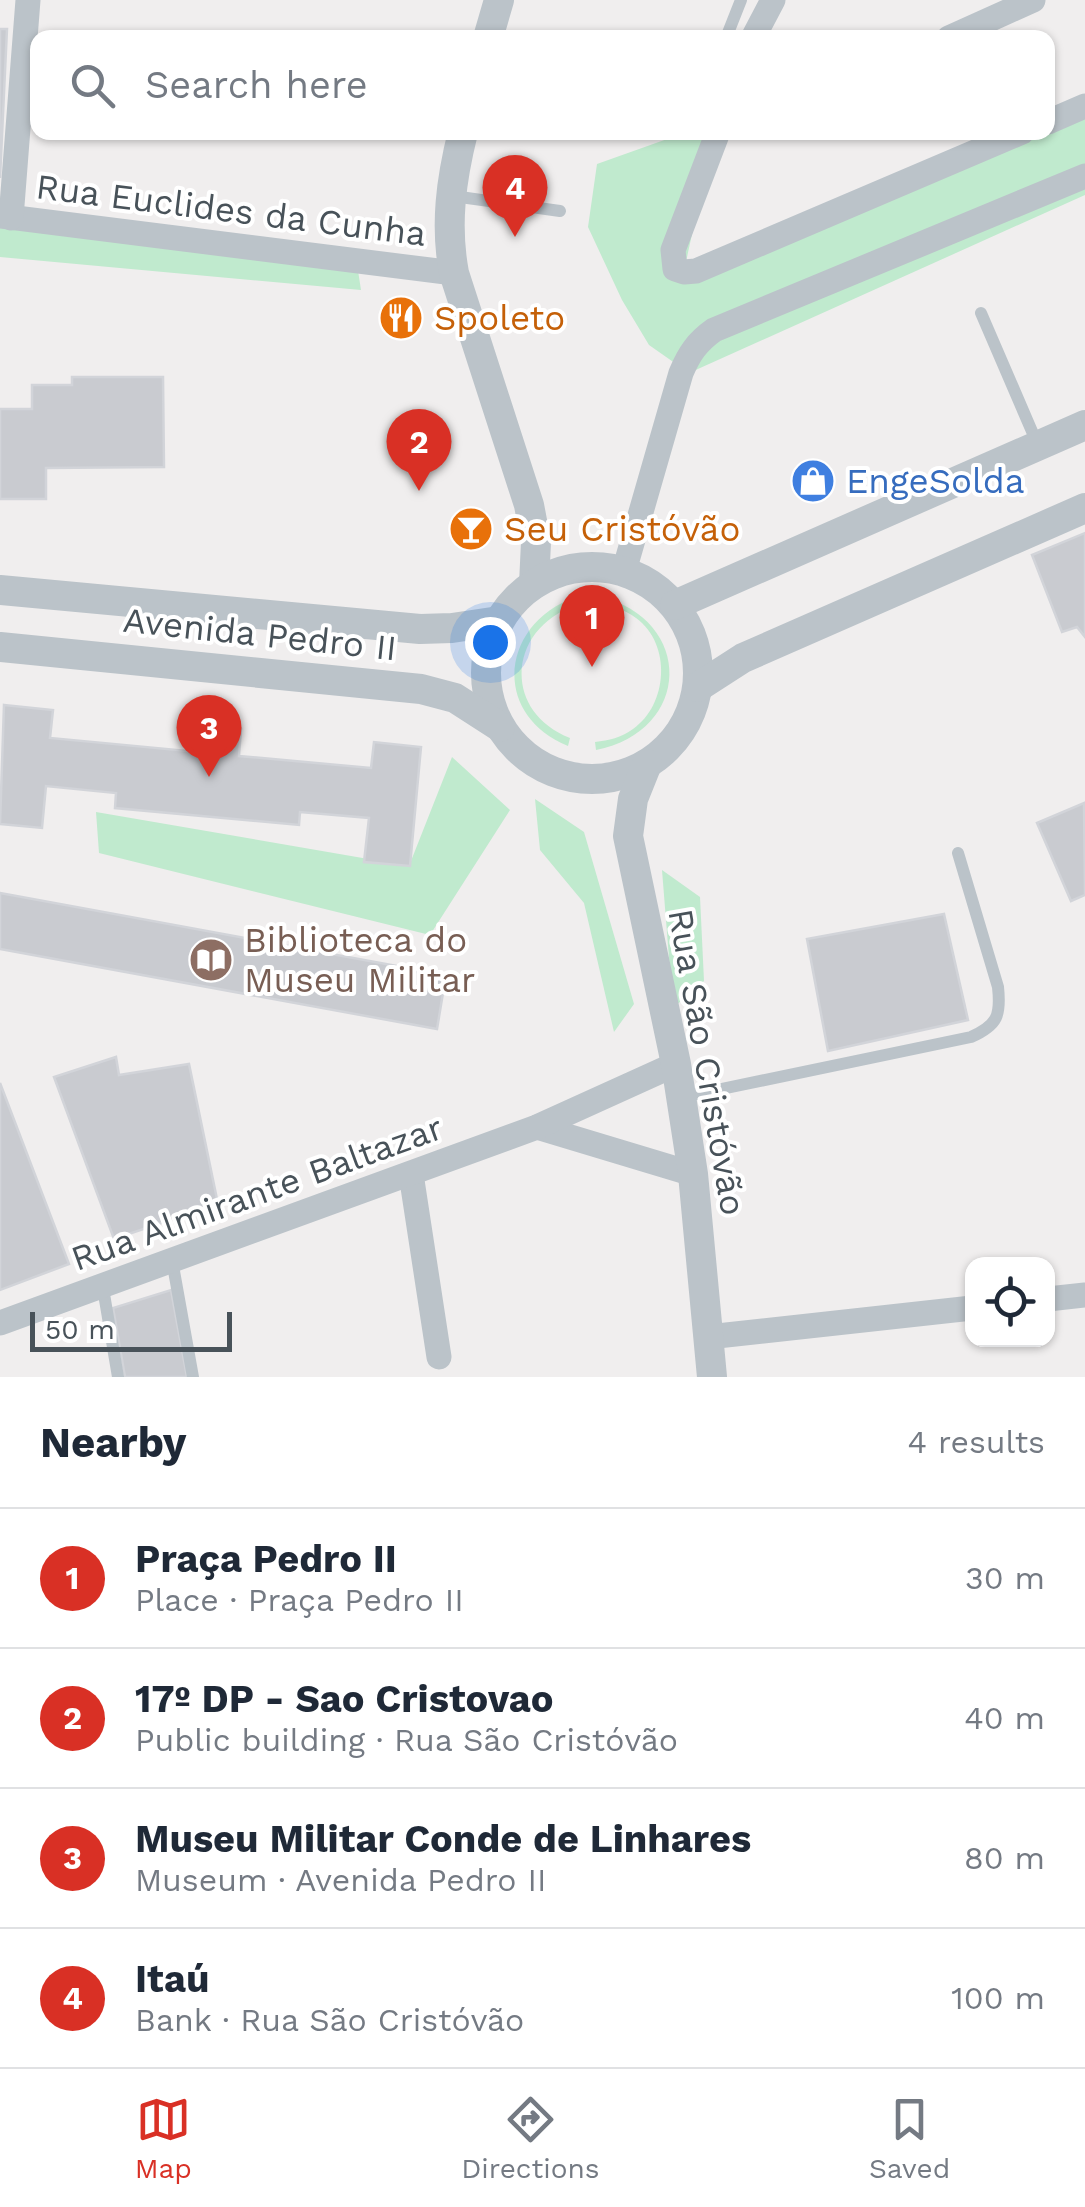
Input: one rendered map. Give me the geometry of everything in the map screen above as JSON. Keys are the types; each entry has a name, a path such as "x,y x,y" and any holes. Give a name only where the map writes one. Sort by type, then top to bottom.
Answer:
{"street":[{"path":"5,217 28,0"},
{"path":"490,30 499,0"},
{"path":"757,30 773,0"},
{"path":"966,30 1033,0"},
{"path":"1055,119 1085,106"},
{"path":"461,140 450,196 448,239 454,273 529,504 536,542 534,584"},
{"path":"720,140 674,250 675,269 684,272 1003,140"},
{"path":"624,572 681,373 689,354 702,339 714,330 1085,176"},
{"name":"Rua Euclides da Cunha","path":"5,217 454,273"},
{"path":"675,605 1085,425"},
{"path":"698,687 742,658 1085,508"},
{"path":"575,568 624,572 647,581 675,605 694,640 698,687 685,726 666,750 647,764 597,779 560,774 529,758 502,728 490,704 486,670 490,644 499,621 534,584 575,568"},
{"name":"Avenida Pedro II","path":"0,590 420,629 499,621"},
{"name":"Avenida Pedro II","path":"0,647 420,688 455,698 502,728"},
{"name":"Rua São Cristóvão","path":"647,764 633,798 628,836 676,1064 693,1174 712,1377"},
{"name":"Rua Almirante Baltazar","path":"0,1322 103,1288 537,1127 676,1064"},
{"path":"537,1127 693,1174"},
{"path":"412,1174 439,1357"},
{"path":"1055,1298 1085,1295"},
{"path":"708,1337 965,1309"}],"lane":[{"path":"729,30 741,0"},
{"path":"450,196 560,211"},
{"path":"981,313 1038,446"},
{"path":"681,1098 971,1036 988,1029 1000,1008 998,987 958,853"},
{"path":"172,1260 193,1377"},
{"path":"103,1288 118,1377"}],"green space":[{"path":"1085,109 1085,195 689,373 649,345 622,300 588,227 597,164 664,140 712,140 684,271 1009,140 1055,140 1055,128"},
{"path":"0,208 355,251 361,290 0,257"},
{"path":"599,596 630,609 653,628 666,650 670,675 664,699 650,721 628,739 596,750 595,742 624,735 645,718 659,690 661,674 656,643 648,629 628,613 599,603"},
{"path":"576,597 577,605 554,616 537,631 526,649 522,669 524,689 532,708 547,725 570,738 568,746 543,731 526,713 516,692 515,669 520,647 532,627 551,610"},
{"path":"452,757 510,810 430,935 99,853 96,812 409,866"},
{"path":"535,799 584,832 634,1004 614,1032 584,903 540,850"},
{"path":"662,870 700,897 704,981 673,1008"}],"building":[{"path":"0,29 7,29 0,178"},
{"path":"72,377 163,377 164,467 46,468 46,499 0,499 0,409 32,409 32,385 72,385"},
{"path":"1085,533 1085,637 1077,627 1062,632 1032,555"},
{"path":"4,705 53,710 50,738 187,751 190,725 241,729 239,756 371,768 374,742 421,747 410,866 364,862 369,818 300,812 299,825 115,808 116,793 46,786 42,828 0,824"},
{"path":"1084,803 1085,895 1071,901 1037,823"},
{"name":"Biblioteca do Museu Militar","path":"0,893 446,975 437,1029 0,949"},
{"path":"944,914 968,1020 828,1051 807,939"},
{"path":"116,1057 119,1075 189,1064 218,1204 114,1239 54,1077"},
{"path":"0,1083 69,1264 0,1290"},
{"path":"171,1290 187,1377 125,1377 113,1308"}],"place":[{"name":"Itaú","path":"515,237"},
{"name":"Spoleto","path":"401,318"},
{"name":"EngeSolda","path":"813,481"},
{"name":"17º DP - Sao Cristovao","path":"419,491"},
{"name":"Seu Cristóvão","path":"471,529"},
{"name":"Praça Pedro II","path":"592,667"},
{"name":"Museu Militar Conde de Linhares","path":"209,777"},
{"name":"Biblioteca do Museu Militar","path":"211,960"}]}
